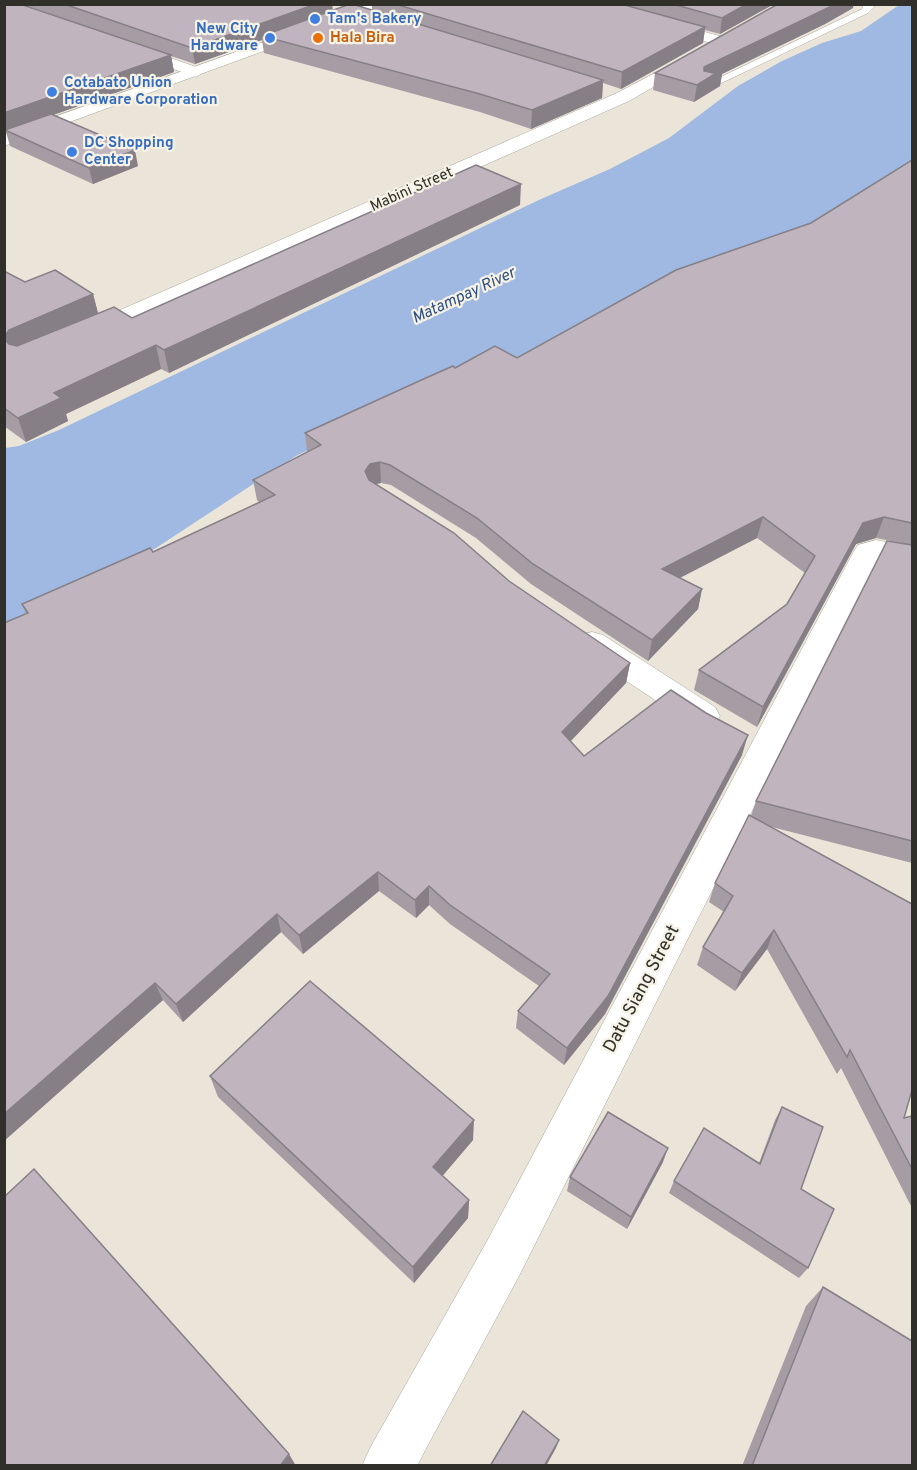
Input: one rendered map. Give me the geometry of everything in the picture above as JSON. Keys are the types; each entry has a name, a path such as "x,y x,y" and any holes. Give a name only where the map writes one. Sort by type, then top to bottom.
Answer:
{"street":[{"path":"4,141 386,4"},
{"name":"Mabini Street","path":"68,341 623,97 727,38 584,4"},
{"path":"355,15 377,22"},
{"path":"117,45 196,72"},
{"path":"601,91 623,97"},
{"name":"Datu Siang Street","path":"388,1466 524,1219 566,1133 745,739 868,551 876,549 912,556"},
{"path":"569,626 745,739"}],"lane":[{"path":"707,86 865,11 869,7 868,4"}],"water":[{"name":"Matampay River","path":"899,5 912,5 912,177 544,351 476,368 296,456 156,548 5,627 5,448 19,446 59,430 541,199 610,169 669,138 738,86 782,61 822,43 861,31"}],"building":[{"path":"4,4 20,4 171,55 4,113"},
{"path":"64,4 316,4 192,48"},
{"path":"350,4 603,80 532,110 262,36"},
{"path":"395,4 621,4 705,27 622,72"},
{"path":"673,4 747,4 722,18"},
{"path":"778,4 836,4 704,67 704,71 713,73 723,69 697,85 655,73"},
{"path":"51,114 135,150 89,168 5,130"},
{"path":"912,160 912,523 884,517 863,523 763,707 699,670 787,604 815,556 763,517 662,569 702,589 652,640 533,564 477,518 390,465 380,462 370,464 365,471 369,480 454,533 509,581 630,663 562,732 584,756 671,690 706,713 748,735 608,996 567,1048 518,1011 550,974 450,905 429,886 415,900 378,872 299,935 277,914 176,1004 155,983 4,1114 4,623 28,613 22,604 150,548 153,552 275,495 253,480 321,445 305,433 453,366 455,368 495,346 517,358 676,270 811,223"},
{"path":"476,165 521,184 164,350 156,345 54,393 61,398 18,418 4,408 4,339 9,344 17,346 114,307 132,318"},
{"path":"55,270 93,294 9,330 4,337 4,271 25,282"},
{"path":"887,541 912,545 912,841 756,801"},
{"path":"749,815 912,904 912,1090 904,1118 912,1116 912,1169 850,1050 847,1057 774,930 742,973 703,947 733,896 715,883"},
{"path":"310,981 474,1120 433,1167 469,1200 413,1267 210,1076"},
{"path":"782,1107 823,1127 801,1189 834,1209 808,1268 674,1181 704,1128 760,1164"},
{"path":"608,1112 668,1148 631,1217 570,1177"},
{"path":"34,1169 289,1454 280,1466 4,1466 4,1197"},
{"path":"823,1287 912,1341 912,1466 752,1466"},
{"path":"523,1411 559,1440 544,1466 490,1466"}],"place":[{"name":"Tam's Bakery","path":"315,19"},
{"name":"New City Hardware","path":"270,38"},
{"name":"Hala Bira","path":"318,38"},
{"name":"Cotabato Union Hardware Corporation","path":"52,92"},
{"name":"DC Shopping Center","path":"72,152"}]}
